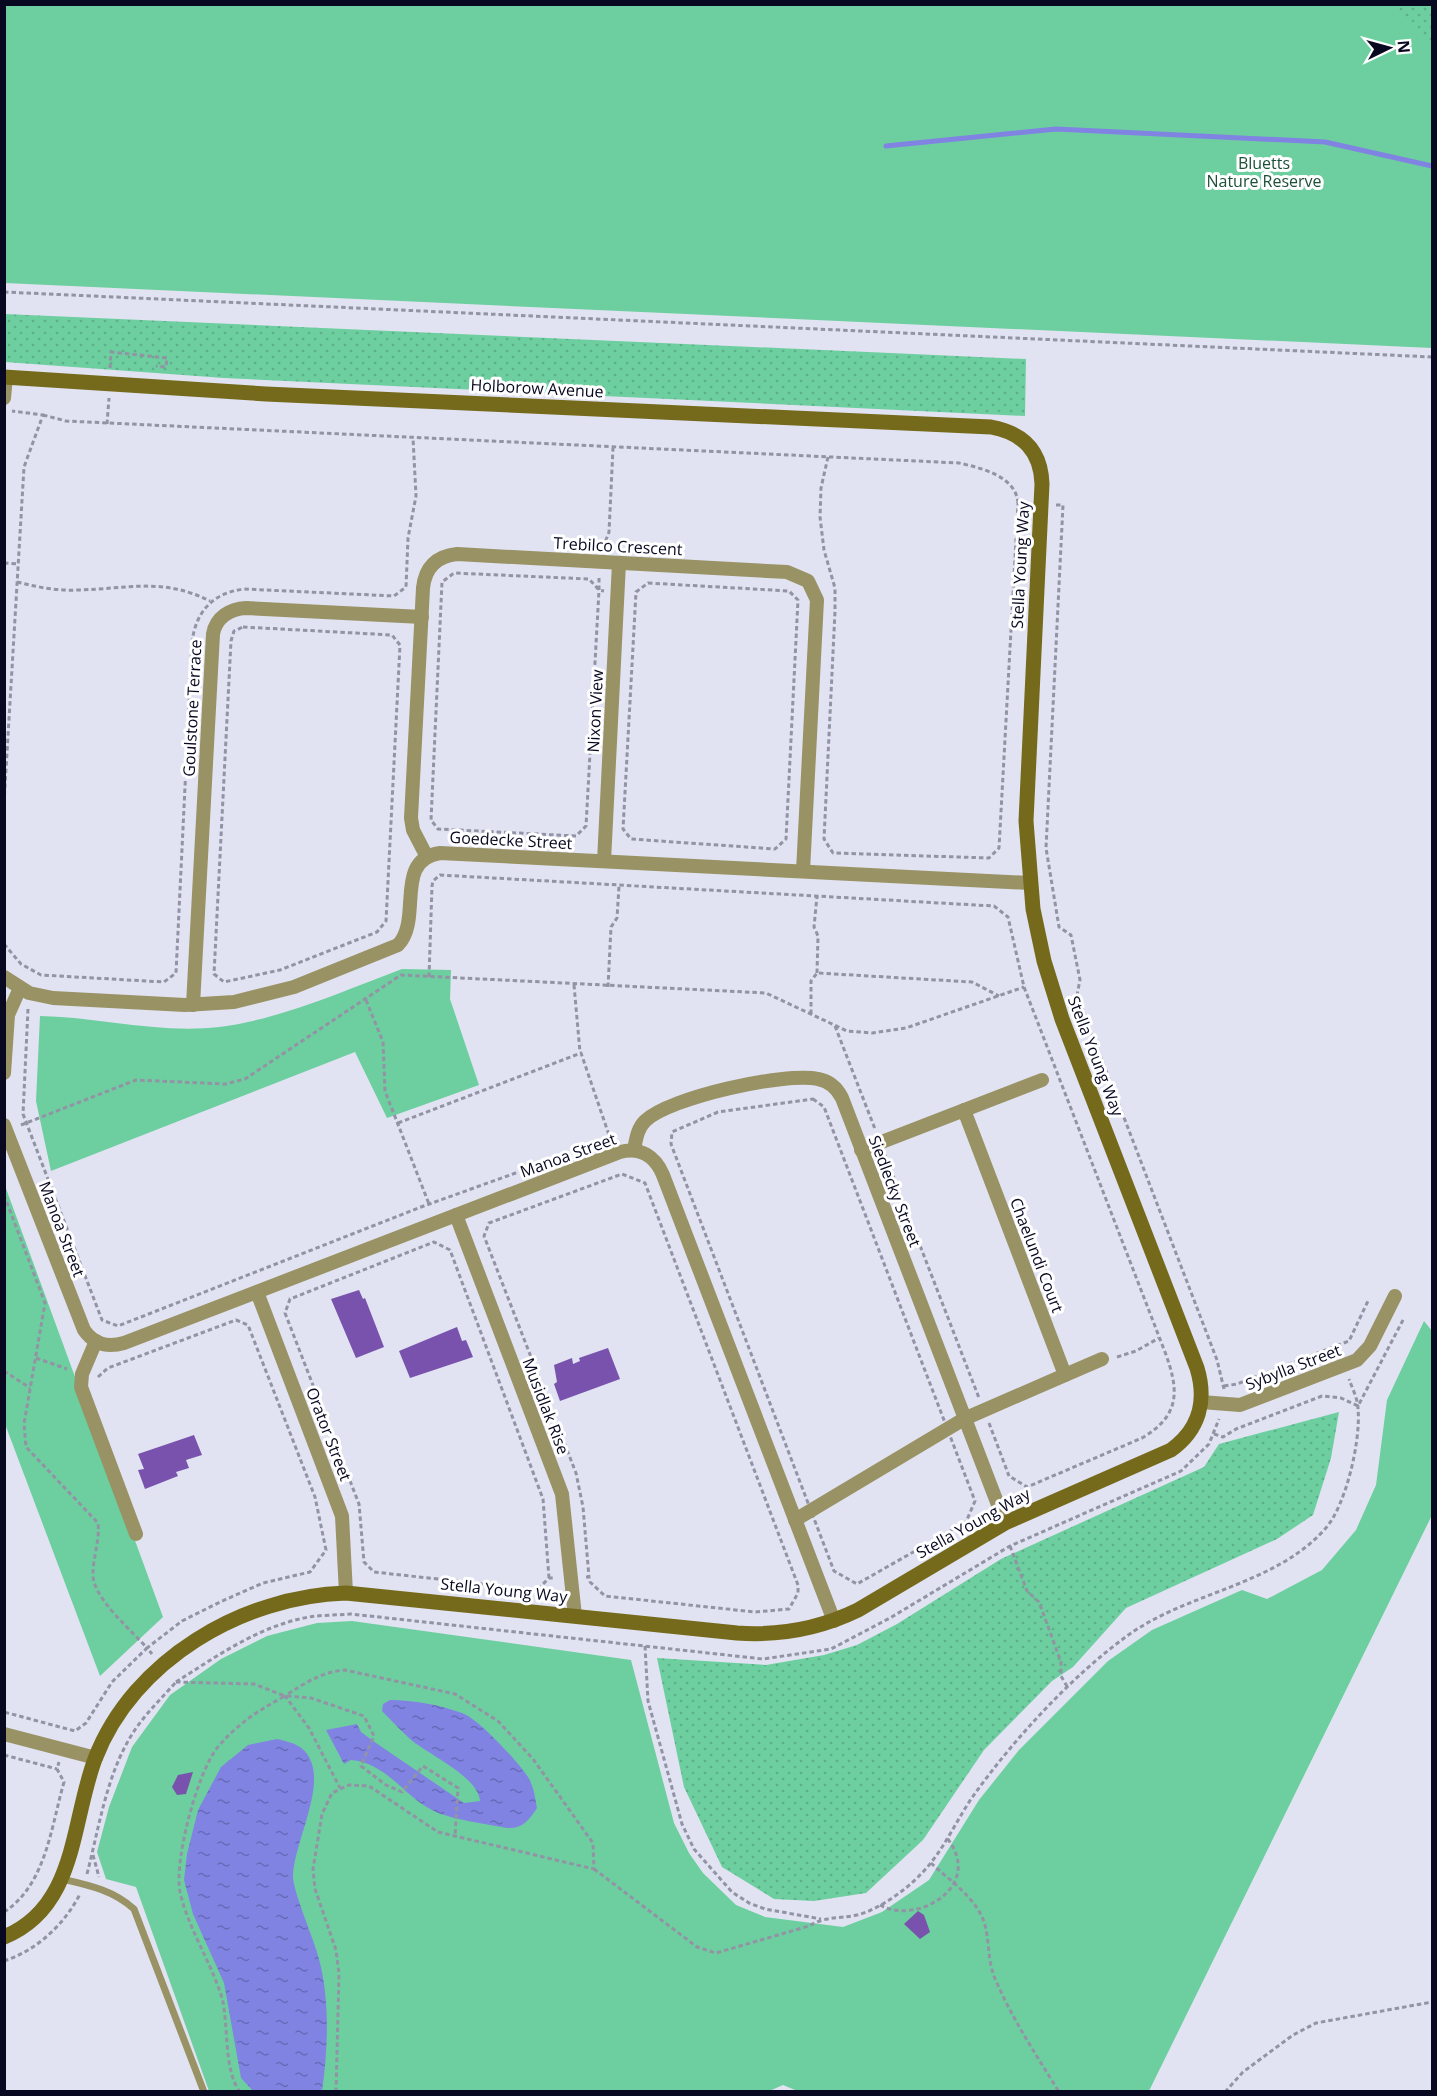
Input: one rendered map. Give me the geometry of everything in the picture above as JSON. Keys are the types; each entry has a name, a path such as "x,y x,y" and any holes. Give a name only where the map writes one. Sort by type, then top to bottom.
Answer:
{"street":[{"path":"4,398 5,377"},
{"name":"Holborow Avenue","path":"5,377 266,394 991,427 1011,432 1028,443 1038,459 1042,476"},
{"name":"Stella Young Way","path":"4,1937 25,1926 45,1910 62,1879 96,1758 123,1707 162,1665 198,1639 267,1606 298,1597 346,1593 753,1634 794,1631 834,1621 869,1604 1005,1523 1171,1450 1192,1429 1201,1402 1197,1368 1052,990 1038,935 1029,883 1026,791 1042,476"},
{"name":"Trebilco Crescent","path":"427,857 413,830 411,818 422,617 426,571 436,561 446,556 787,572 803,578 814,590 817,605 803,871"},
{"name":"Nixon View","path":"604,861 619,563"},
{"name":"Goulstone Terrace","path":"193,1005 213,634 216,625 225,614 246,608 422,617"},
{"name":"Goedecke Street","path":"4,977 25,991 53,998 193,1005 234,1002 274,994 394,948 405,937 409,927 413,873 427,857 445,852 1029,883"},
{"path":"4,1073 8,1015 25,991"},
{"name":"Siedlecky Street","path":"634,1150 640,1127 657,1113 719,1089 808,1078 825,1081 837,1090 1005,1523"},
{"path":"861,1149 1042,1080"},
{"name":"Chaelundi Court","path":"964,1110 1065,1375"},
{"name":"Manoa Street","path":"5,1127 81,1325 96,1341 109,1345 124,1343 615,1154 634,1150 653,1158 661,1170 834,1621"},
{"name":"Musidlak Rise","path":"456,1215 560,1487 575,1616"},
{"name":"Orator Street","path":"257,1292 342,1516 346,1593"},
{"name":"Sybylla Street","path":"1201,1402 1222,1405 1244,1404 1358,1360 1368,1350 1395,1296"},
{"path":"96,1341 82,1374 83,1393 136,1534"},
{"path":"795,1520 983,1409 1102,1359"},
{"path":"4,1734 96,1758"}],"lane":[{"path":"62,1879 102,1889 123,1899 134,1909 204,2091"}],"path":[{"path":"4,292 1432,357"},
{"path":"4,411 43,415 66,422 828,457 974,466 1010,483 1017,495 1018,503 999,849 989,858 833,853 824,839 835,611 835,588 824,550 820,517 821,488 828,457"},
{"path":"4,803 24,467 43,415"},
{"path":"4,944 13,956 31,970 54,977 164,982 176,973 192,642 198,617 210,601 230,591 244,589 394,596 406,587 408,538 416,496 413,438"},
{"path":"598,590 589,579 454,573 442,582 431,820 438,829 576,836 586,826 598,590 599,562 609,532 613,447"},
{"path":"4,1961 21,1955 48,1936 78,1898 93,1853 108,1791 122,1753 143,1719 176,1682 237,1644 281,1624 310,1617 351,1614 763,1659 831,1649 890,1618 1010,1546 1181,1471 1201,1454 1215,1434 1224,1386 1217,1360 1077,995 1080,980 1071,935 1059,927 1046,848 1063,505 1018,503"},
{"path":"4,563 18,564"},
{"path":"17,582 75,591 140,584 164,585 210,601"},
{"path":"648,582 789,591 798,600 786,839 774,849 631,840 623,829 636,592 648,582"},
{"path":"243,627 392,635 400,645 386,921 377,932 291,966 263,975 224,982 214,974 231,641 234,631 243,627"},
{"path":"429,977 431,896 436,877 446,874 619,886 994,906 1008,917 1024,987 1159,1338 1175,1388 1172,1407 1162,1424 1142,1438 1027,1487 1009,1476 834,1025"},
{"path":"608,987 611,927 617,918 619,886"},
{"path":"811,1014 811,981 817,974 818,936 814,927 817,896"},
{"path":"31,970 25,991 23,1114 102,1320 118,1326 429,1204 568,1154"},
{"path":"817,974 972,982 999,996"},
{"path":"5,1127 26,1123 136,1080 225,1084 245,1079 401,975 766,993 847,1031 872,1033 906,1028 1024,987"},
{"path":"574,985 580,1053 622,1174"},
{"path":"366,1000 383,1042 385,1091 429,1204"},
{"path":"398,1123 580,1053"},
{"path":"813,1100 824,1107 972,1494 975,1502 966,1522 856,1584 834,1571 671,1144 672,1132 718,1112 813,1100"},
{"path":"600,1142 610,1138"},
{"path":"590,1576 583,1507 576,1473 484,1236 489,1223 622,1174 645,1183 798,1585"},
{"path":"4,1195 45,1303 24,1424 26,1447 98,1523 99,1533 93,1571 96,1590 176,1682 254,1684 285,1696 322,1702 364,1716 374,1736 361,1766 386,1785 402,1792 423,1766 458,1788 455,1836"},
{"path":"363,1528 358,1504 285,1313 290,1299 434,1242 450,1250 543,1499 549,1578"},
{"path":"1224,1386 1349,1341 1368,1301"},
{"path":"4,1712 75,1731 86,1723 112,1683 147,1647 182,1622 220,1602 263,1583 310,1572 326,1550 315,1497 248,1325 236,1320 108,1368 95,1379 36,1358"},
{"path":"1358,1406 1403,1320"},
{"path":"1102,1359 1136,1351 1159,1338"},
{"path":"648,1624 645,1646 648,1701 679,1815 694,1849 732,1892 748,1903 765,1909 821,1919 860,1914 880,1905 921,1875 993,1769 1068,1689 1128,1636 1147,1623 1294,1556 1327,1528 1347,1486 1359,1433 1358,1406 1337,1346"},
{"path":"4,1371 30,1388"},
{"path":"1215,1434 1223,1437 1236,1429 1322,1396 1341,1398 1358,1406"},
{"path":"972,1494 1009,1476"},
{"path":"1010,1546 1027,1591 1039,1602 1061,1662 1061,1676 1068,1689"},
{"path":"240,2091 232,2071 222,2000 184,1905 178,1868 181,1844 197,1793 215,1751 257,1710 328,1671 345,1670 455,1694 498,1721 533,1759 593,1843 594,1869"},
{"path":"285,1696 309,1728 340,1788"},
{"path":"4,1755 57,1769 64,1782 38,1875 29,1890 4,1912"},
{"path":"336,2091 339,1974 336,1950 318,1897 313,1869 325,1804 332,1793 340,1788 358,1784 369,1786 438,1832 594,1869 698,1947 716,1953 809,1926 821,1919"},
{"path":"880,1905 904,1911 937,1900 954,1884 960,1862 947,1838"},
{"path":"93,1853 102,1889"},
{"path":"931,1863 981,1914 986,1929 989,1964 1017,2025 1059,2091"},
{"path":"1226,2091 1243,2072 1293,2035 1317,2023 1432,2002"}],"green space":[{"name":"Bluetts Nature Reserve","path":"1393,4 1432,43 1432,348 5,283 5,5"},
{"path":"1386,5 1432,5 1432,51"},
{"path":"5,314 1026,359 1025,416 224,378 5,362"},
{"path":"402,969 451,970 450,999 479,1085 387,1118 355,1052 51,1171 36,1101 40,1016 152,1027 197,1029 219,1027 289,1011"},
{"path":"4,1183 163,1617 100,1676 5,1424"},
{"path":"1424,1321 1432,1331 1432,1515 1149,2091 800,2092 783,2085 767,2092 209,2091 136,1887 106,1879 97,1852 109,1807 132,1747 170,1695 221,1659 267,1636 317,1623 352,1621 631,1660 674,1823 689,1853 703,1873 736,1905 765,1917 843,1927 882,1912 929,1880 979,1800 1019,1750 1108,1661 1152,1630 1242,1590 1267,1599 1322,1570 1356,1530 1376,1485 1387,1400"},
{"path":"1339,1412 1331,1458 1313,1515 1277,1539 1126,1608 1073,1667 1052,1681 984,1750 923,1840 866,1893 814,1901 774,1899 722,1867 684,1787 657,1658 766,1665 824,1655 857,1645 897,1624 1001,1559 1204,1467 1219,1444"}],"water":[{"path":"390,1700 417,1702 445,1708 462,1713 478,1723 507,1752 530,1781 537,1808 528,1820 517,1827 507,1828 451,1817 423,1805 375,1767 351,1760 344,1764 326,1730 357,1724 361,1732 464,1803 480,1801 471,1783 451,1766 410,1739 382,1711 383,1704"},
{"path":"277,1739 292,1743 304,1750 314,1771 311,1801 293,1876 296,1893 323,1975 327,2042 322,2091 253,2091 241,2078 224,1983 193,1914 184,1880 187,1854 198,1810 221,1767 248,1745"}],"building":[{"path":"359,1290 363,1299 365,1298 384,1347 356,1358 331,1299"},
{"path":"457,1327 462,1341 466,1340 473,1357 410,1378 399,1351"},
{"path":"608,1348 620,1379 560,1401 554,1384 557,1382 554,1365 572,1358 573,1364 580,1361 579,1358"},
{"path":"194,1435 202,1455 186,1460 189,1468 176,1472 178,1476 145,1489 138,1470 144,1469 138,1454"},
{"path":"193,1772 186,1794 177,1795 172,1787 178,1775"},
{"path":"918,1911 924,1915 930,1932 920,1939 904,1924"}],"waterway":[{"path":"886,146 1056,129 1325,142 1432,166"}]}
